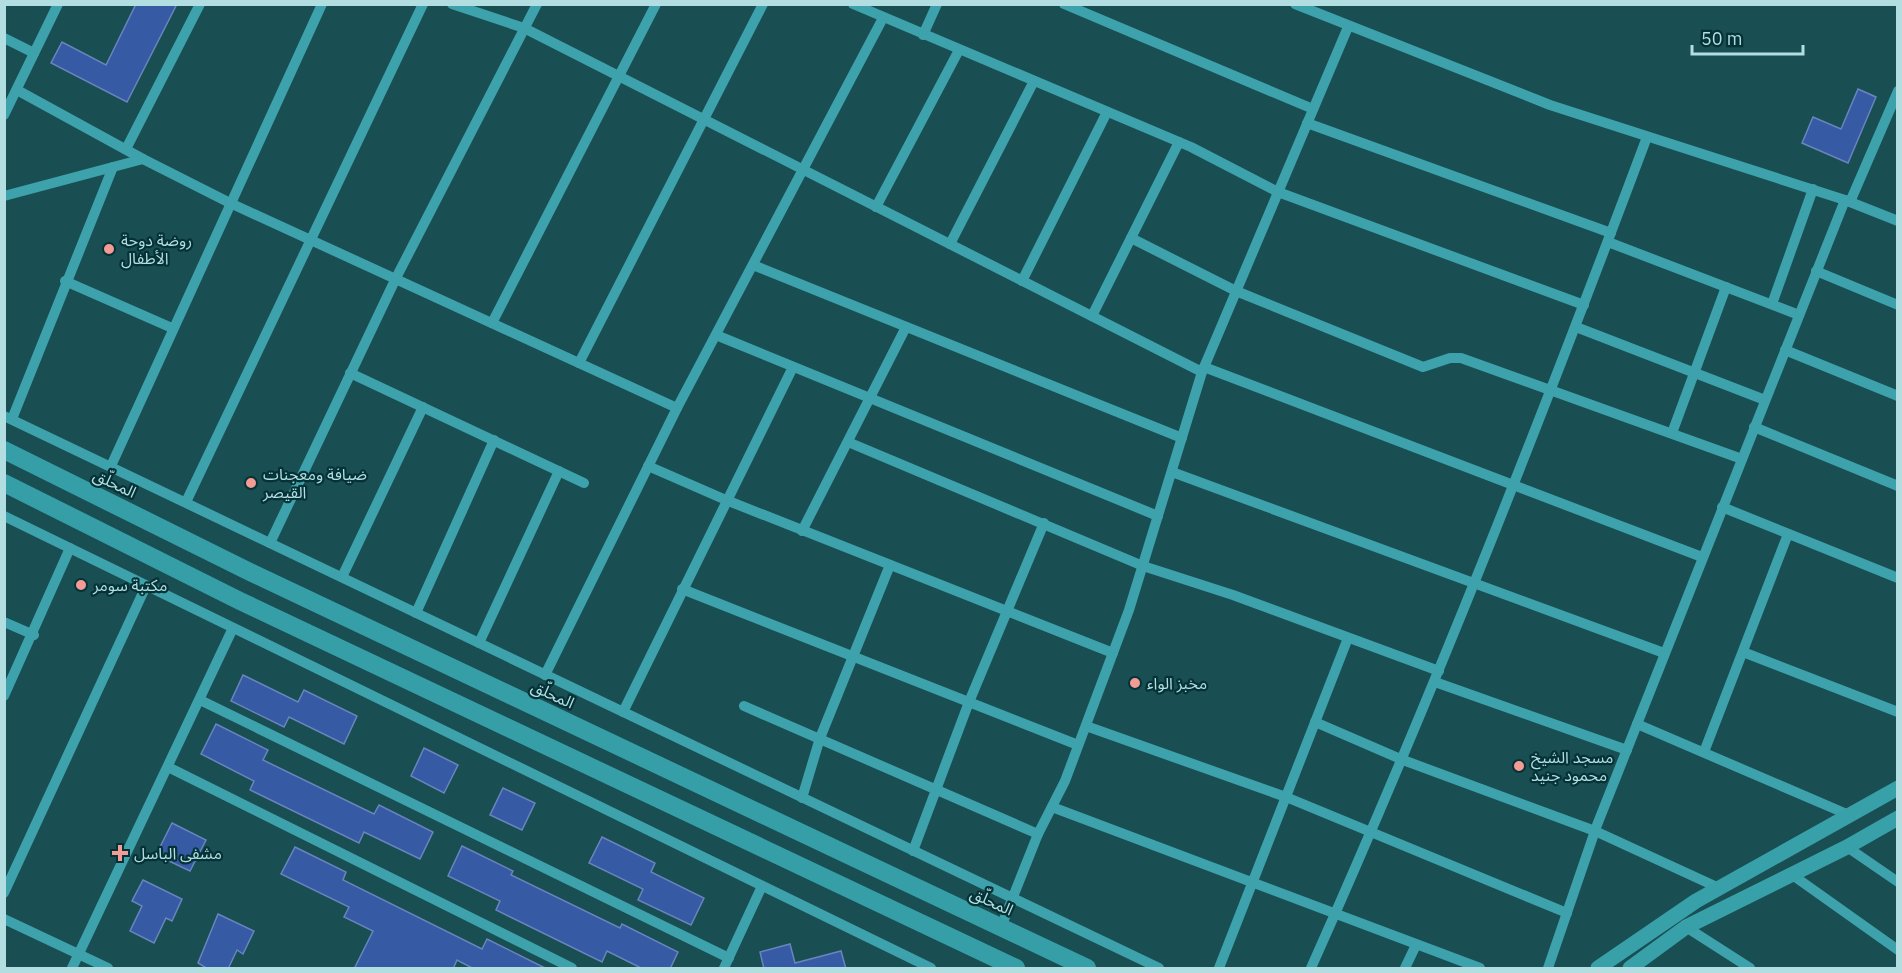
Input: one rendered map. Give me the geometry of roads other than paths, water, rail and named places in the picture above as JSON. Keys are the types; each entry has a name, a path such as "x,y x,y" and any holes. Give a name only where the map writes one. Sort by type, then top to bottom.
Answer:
{"highway":[{"name":"المحلّق","path":"4,450 250,572 1087,969"},
{"path":"4,483 240,602 1016,969"}],"main road":[{"path":"1598,969 1719,888 1896,786"},
{"path":"1630,969 1686,927 1847,847 1898,818"}],"street":[{"path":"4,115 58,4"},
{"path":"126,149 200,4"},
{"path":"111,466 172,328 322,4"},
{"path":"186,502 423,4"},
{"path":"452,4 524,28 1022,281 1203,370 1702,557"},
{"path":"270,543 396,278 537,4"},
{"path":"492,323 656,4"},
{"path":"579,363 763,4"},
{"path":"853,4 1179,142 1278,192 1584,305"},
{"path":"923,35 937,4"},
{"path":"1064,4 1313,109"},
{"path":"1295,4 1348,27 1550,105 1813,189 1898,221"},
{"path":"545,675 677,408 883,18"},
{"path":"1001,927 1038,834 1052,807 1086,726 1113,653 1143,566 1203,370 1348,27"},
{"path":"4,38 34,53"},
{"path":"876,207 959,50"},
{"path":"950,244 1034,81"},
{"path":"17,90 143,159 230,203 677,408"},
{"path":"1548,969 1595,831 1702,557 1816,272 1898,91"},
{"path":"1022,281 1107,112"},
{"path":"1307,123 1610,237 1726,287 1799,315"},
{"path":"1311,969 1435,682 1576,327 1647,137"},
{"path":"1092,316 1179,142"},
{"path":"4,196 143,159"},
{"path":"113,167 8,417 1159,969"},
{"path":"1772,304 1813,189"},
{"path":"1131,238 1236,291 1423,367 1450,358 1461,358 1742,459"},
{"path":"753,265 1182,438"},
{"path":"1816,272 1898,305"},
{"path":"65,281 172,328"},
{"path":"1672,433 1692,372 1726,287"},
{"path":"802,531 906,327"},
{"path":"1576,327 1765,400"},
{"path":"716,335 1158,516"},
{"path":"1785,350 1898,396"},
{"path":"623,712 793,367"},
{"path":"350,373 584,483"},
{"path":"342,577 423,407"},
{"path":"1754,427 1898,486"},
{"path":"416,613 494,440"},
{"path":"848,442 1143,566 1439,671"},
{"path":"648,466 802,531 1113,653"},
{"path":"479,643 559,471"},
{"path":"1172,472 1665,653"},
{"path":"1722,507 1898,578"},
{"path":"4,516 932,969"},
{"path":"913,851 934,790 969,702 1044,523"},
{"path":"1704,752 1788,534"},
{"path":"4,696 34,635 70,548"},
{"path":"802,798 820,738 890,565"},
{"path":"4,893 147,586"},
{"path":"682,590 1078,745"},
{"path":"4,622 34,635"},
{"path":"72,969 233,628"},
{"path":"1220,969 1348,638"},
{"path":"1743,652 1898,712"},
{"path":"1435,682 1627,750"},
{"path":"200,700 726,963 762,886"},
{"path":"744,706 1038,834"},
{"path":"1315,722 1403,760 1595,831 1719,888"},
{"path":"1636,724 1849,815"},
{"path":"1086,726 1286,797 1567,913"},
{"path":"168,767 572,969"},
{"path":"1052,807 1480,969"},
{"path":"1847,847 1898,882"},
{"path":"1791,874 1898,950"},
{"path":"4,919 108,969"},
{"path":"1686,927 1749,969"},
{"path":"1405,969 1416,945"}],"place":[{"name":"روضة دوحة الأطفال","path":"109,249"},
{"name":"ضيافة ومعجنات القيصر","path":"251,483"},
{"name":"مكتبة سومر","path":"81,585"},
{"name":"مخبز الواء","path":"1135,683"},
{"name":"مسجد الشيخ محمود جنيد","path":"1519,766"},
{"name":"مشفى الباسل","path":"120,853"}]}
